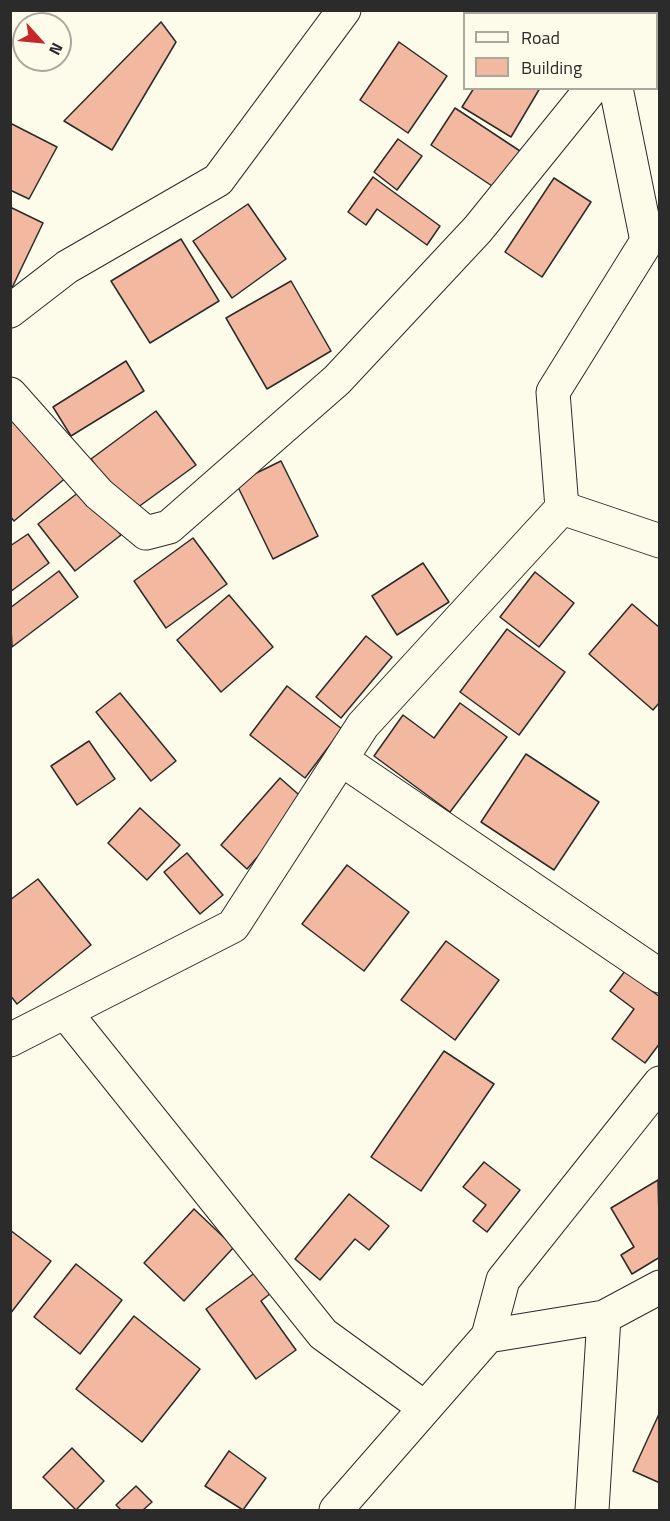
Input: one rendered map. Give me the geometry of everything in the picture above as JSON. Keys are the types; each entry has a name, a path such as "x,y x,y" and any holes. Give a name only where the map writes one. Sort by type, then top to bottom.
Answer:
{"street":[{"path":"10,311 68,267 218,180 344,10"},
{"path":"10,394 99,494 146,533 170,527 337,380 478,230 590,90"},
{"path":"10,1040 233,926 363,725 562,508 553,392 647,241 616,90"},
{"path":"562,508 660,541"},
{"path":"341,759 660,976"},
{"path":"65,1012 322,1334 425,1408"},
{"path":"336,1510 488,1336 503,1280 660,1083"},
{"path":"488,1336 604,1317 660,1287"},
{"path":"592,1510 604,1317"}],"building":[{"path":"467,10 511,10 510,12 469,12"},
{"path":"161,22 176,42 112,150 64,121"},
{"path":"399,42 447,76 408,133 360,100"},
{"path":"473,90 539,90 511,137 462,107"},
{"path":"455,108 523,153 498,190 431,145"},
{"path":"10,123 57,147 29,199 10,190"},
{"path":"398,139 422,156 397,190 374,172"},
{"path":"373,177 440,226 427,245 377,209 366,225 348,212"},
{"path":"554,178 591,202 542,277 505,252"},
{"path":"248,204 286,259 232,298 193,241"},
{"path":"10,207 43,223 10,292"},
{"path":"181,239 219,301 150,343 111,281"},
{"path":"291,281 331,351 267,389 226,318"},
{"path":"126,361 144,391 71,436 53,407"},
{"path":"10,405 68,476 14,521 10,516"},
{"path":"156,411 196,465 130,513 91,459"},
{"path":"281,461 318,536 273,559 236,483"},
{"path":"84,488 121,535 75,571 38,524"},
{"path":"28,534 49,563 10,592 10,546"},
{"path":"193,538 227,584 166,628 134,581"},
{"path":"423,563 449,602 397,635 372,596"},
{"path":"59,571 78,597 12,647 10,608"},
{"path":"535,572 574,603 539,647 500,617"},
{"path":"229,595 273,647 221,692 177,640"},
{"path":"632,604 660,628 660,702 653,710 589,654"},
{"path":"507,629 565,672 519,735 460,692"},
{"path":"366,636 392,657 341,718 316,697"},
{"path":"287,686 342,729 305,778 250,735"},
{"path":"120,693 176,761 151,781 96,712"},
{"path":"460,703 507,737 450,812 374,756 403,715 434,738"},
{"path":"89,741 115,779 77,805 51,766"},
{"path":"526,754 599,802 554,870 481,822"},
{"path":"280,778 306,801 247,869 221,845"},
{"path":"140,808 180,845 147,880 108,843"},
{"path":"187,853 223,895 200,914 164,872"},
{"path":"347,865 409,912 364,971 302,924"},
{"path":"38,879 91,945 17,1004 10,995 10,900"},
{"path":"446,941 499,980 455,1040 401,1000"},
{"path":"625,971 660,997 660,1043 645,1063 612,1039 634,1009 610,991"},
{"path":"444,1051 494,1084 421,1191 371,1157"},
{"path":"484,1162 520,1190 487,1232 473,1221 486,1205 463,1187"},
{"path":"658,1180 660,1257 632,1274 621,1255 634,1247 611,1208"},
{"path":"349,1194 389,1226 369,1250 355,1239 320,1280 295,1259"},
{"path":"194,1209 234,1247 184,1301 144,1263"},
{"path":"10,1230 51,1261 10,1314"},
{"path":"76,1264 122,1300 80,1354 34,1317"},
{"path":"256,1272 271,1293 261,1301 296,1350 256,1379 206,1309"},
{"path":"134,1316 200,1369 142,1442 76,1389"},
{"path":"660,1414 660,1483 633,1471"},
{"path":"72,1448 104,1481 76,1510 43,1477"},
{"path":"229,1451 266,1478 243,1510 205,1486"},
{"path":"136,1486 152,1502 143,1510 121,1510 116,1505"}]}
